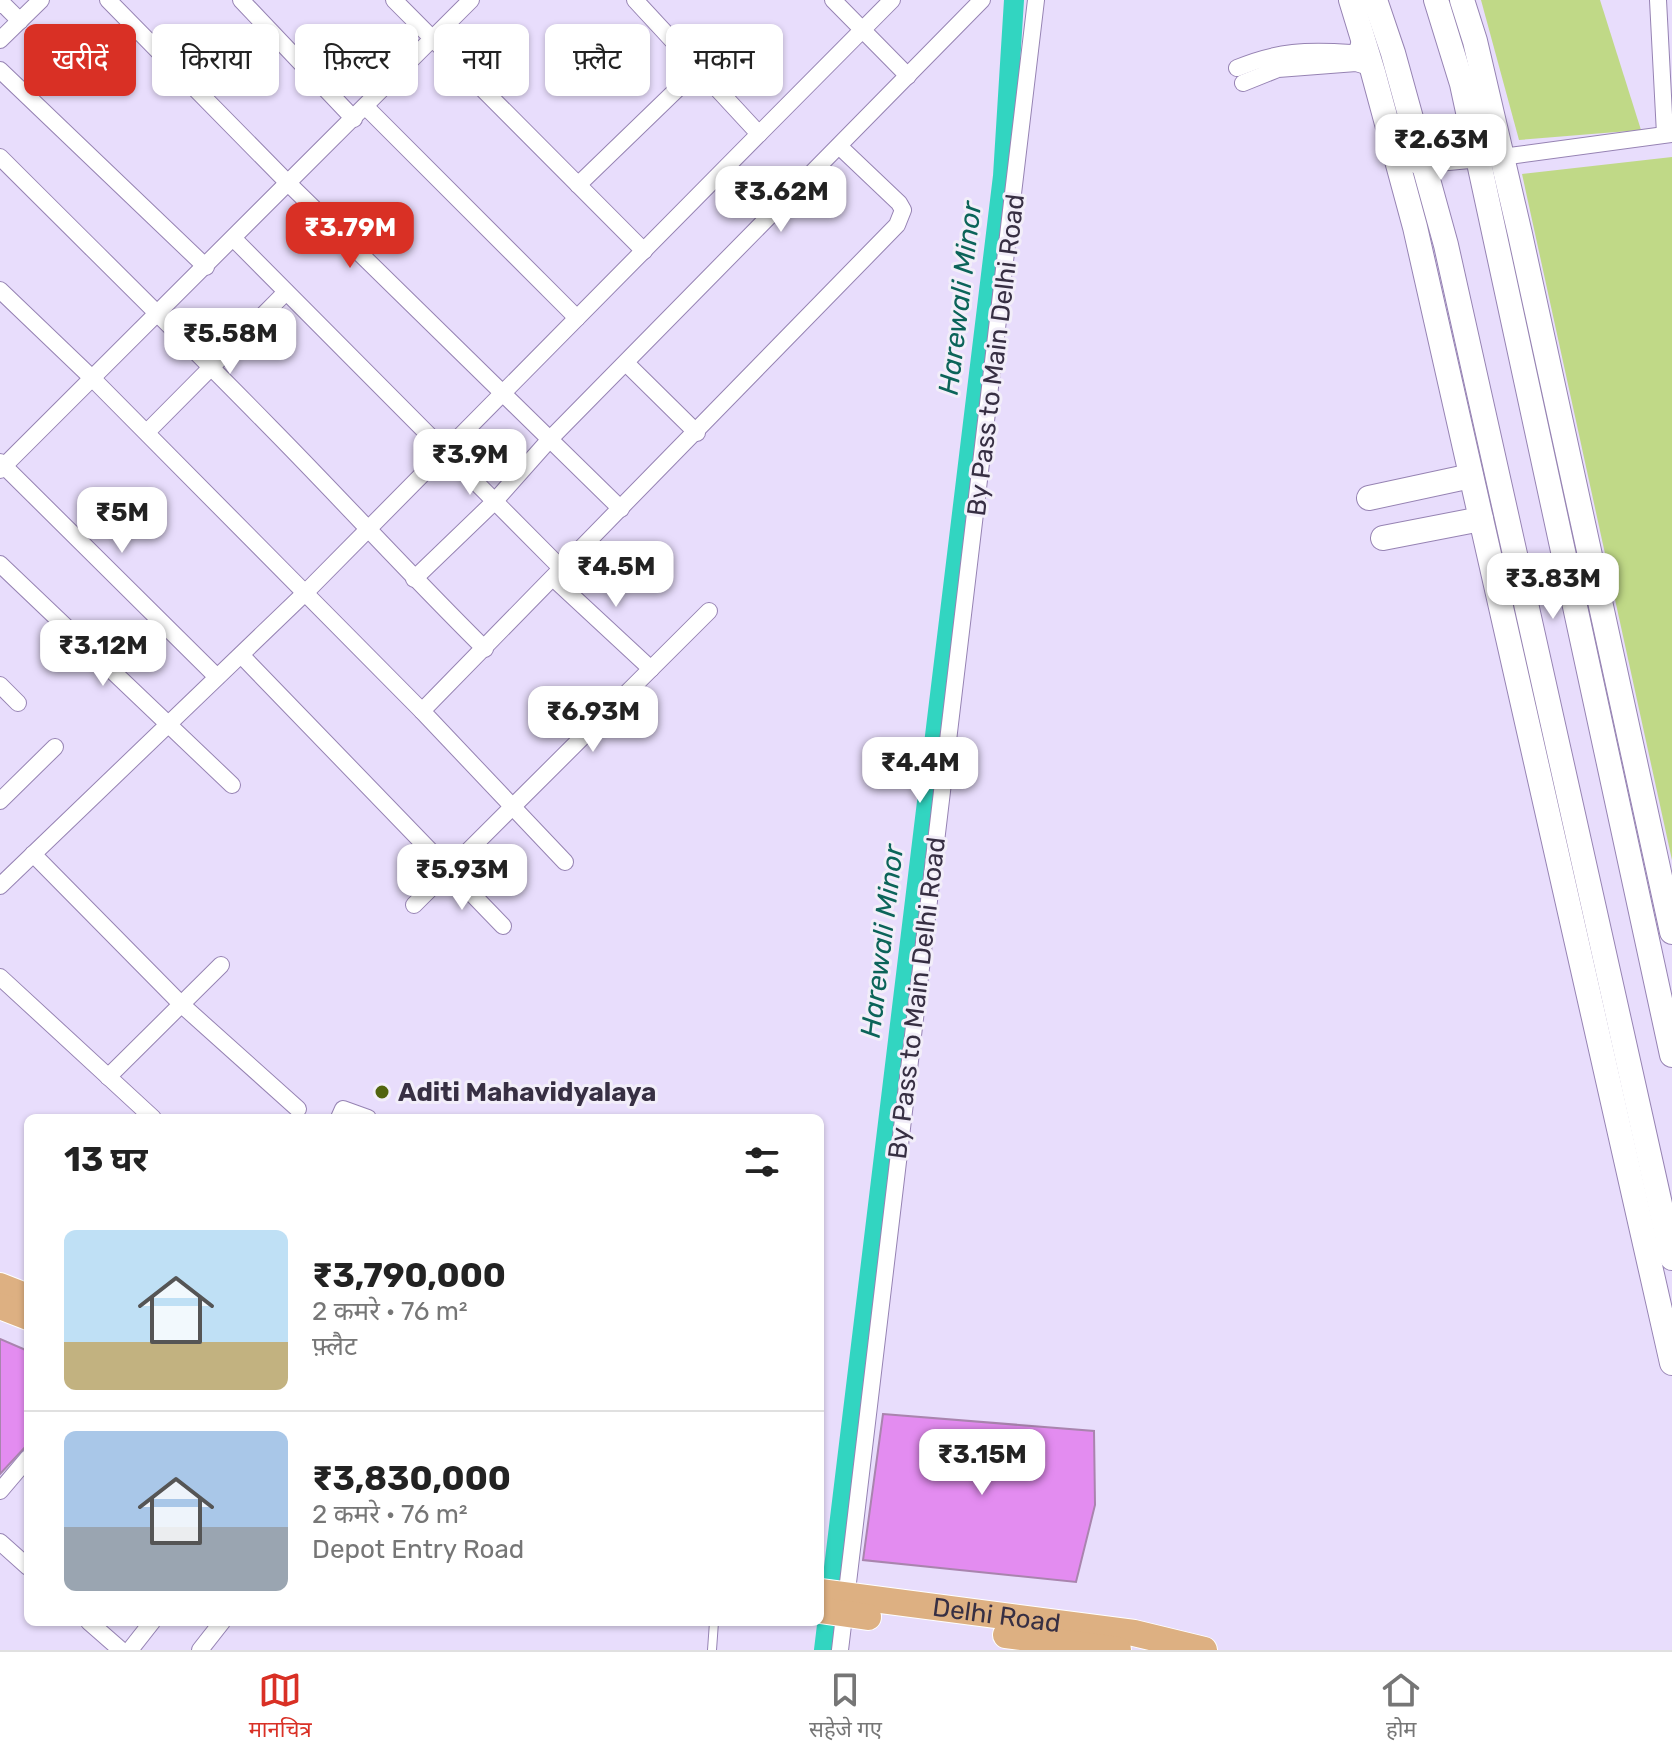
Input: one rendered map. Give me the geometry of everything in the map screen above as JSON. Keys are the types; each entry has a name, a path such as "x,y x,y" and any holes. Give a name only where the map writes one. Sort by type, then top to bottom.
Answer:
{"main road":[{"path":"1351,0 1415,227 1672,1363"},
{"path":"1375,0 1446,245 1672,1258"},
{"path":"1436,0 1462,84 1490,158 1672,932"},
{"path":"1462,0 1475,41 1490,158 1672,1055"},
{"path":"1369,498 1471,476"},
{"path":"1383,538 1481,519"},
{"path":"0,1286 24,1295"},
{"path":"0,1306 24,1315"},
{"path":"833,1603 1080,1636 1118,1650"},
{"name":"Delhi Road","path":"1080,1636 1134,1633 1190,1648"}],"street":[{"path":"0,40 41,0"},
{"path":"108,0 288,183 621,509"},
{"path":"241,0 577,318"},
{"path":"394,0 644,251"},
{"path":"217,677 1,466 159,314 471,0"},
{"path":"635,0 666,34"},
{"path":"833,0 908,76"},
{"path":"0,886 306,592 892,0"},
{"path":"414,579 494,502 550,439 982,0"},
{"name":"By Pass to Main Delhi Road","path":"840,1650 833,1603 1036,0"},
{"path":"1399,167 1669,134 1658,0"},
{"path":"0,1 20,21"},
{"path":"1362,34 1357,51 1270,55 1240,76 1278,69 1356,63 1365,65 1373,72"},
{"path":"0,70 206,267"},
{"path":"578,185 670,96"},
{"path":"723,96 759,134"},
{"path":"422,711 697,433 902,217 903,210 899,203 839,146"},
{"path":"0,157 211,366 485,649"},
{"path":"234,239 494,502 651,669"},
{"path":"0,290 306,592 514,805 565,862"},
{"path":"147,432 286,292"},
{"path":"626,363 697,433"},
{"path":"0,564 232,785"},
{"path":"414,905 709,611"},
{"path":"241,655 503,926"},
{"path":"0,685 18,703"},
{"path":"0,801 55,747"},
{"path":"33,854 182,1005 298,1109"},
{"path":"108,1077 221,965"},
{"path":"0,977 149,1114"},
{"path":"341,1114 343,1109 357,1114"},
{"path":"0,1491 24,1463"},
{"path":"0,1542 24,1563"},
{"path":"94,1626 121,1650"},
{"path":"130,1650 149,1626"},
{"path":"200,1650 219,1626"}],"lane":[{"path":"712,1650 714,1626"}],"green space":[{"path":"1481,0 1600,0 1641,130 1519,140"},
{"path":"1672,157 1672,860 1522,174"}],"building":[{"path":"0,1339 24,1349 24,1448 0,1474"},
{"path":"883,1414 1094,1431 1095,1505 1076,1582 863,1560"}],"waterway":[{"name":"Harewali Minor","path":"824,1650 1003,176 1014,0"}],"place":[{"name":"Aditi Mahavidyalaya","path":"382,1092"}]}
